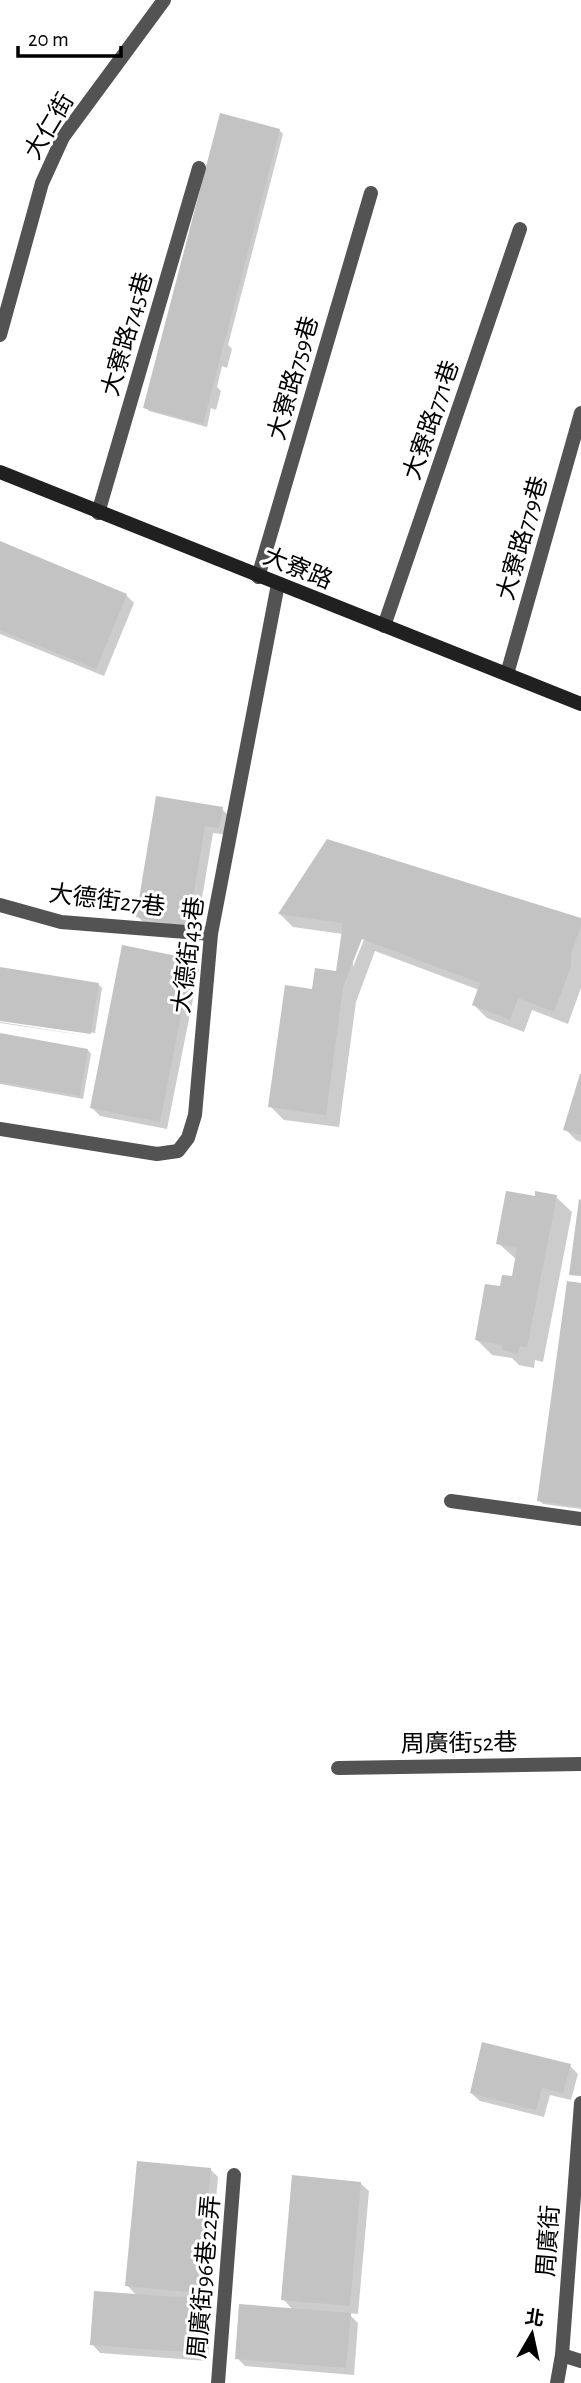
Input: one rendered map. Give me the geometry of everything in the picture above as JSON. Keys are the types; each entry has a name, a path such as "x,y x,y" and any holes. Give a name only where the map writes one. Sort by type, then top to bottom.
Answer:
{"street":[{"name":"大仁街","path":"0,335 42,183 63,137 164,0"},
{"name":"大寮路745巷","path":"98,513 199,168"},
{"name":"大寮路759巷","path":"258,577 371,193"},
{"name":"大寮路771巷","path":"384,626 520,229"},
{"name":"大寮路779巷","path":"507,674 581,413"},
{"name":"大寮路","path":"0,472 581,704"},
{"name":"大德街43巷","path":"0,1129 157,1154 178,1152 188,1138 195,1115 211,934 278,584"},
{"name":"大德街27巷","path":"0,905 61,922 211,934"},
{"path":"450,1502 581,1519"},
{"name":"周廣街52巷","path":"338,1768 581,1764"},
{"name":"周廣街","path":"557,2383 562,2355 581,2103"},
{"name":"周廣街96巷22弄","path":"218,2383 234,2175"},
{"path":"562,2355 581,2361"}],"building":[{"path":"220,113 280,129 203,424 143,408"},
{"path":"0,541 127,594 96,669 0,630"},
{"path":"156,796 223,807 219,828 205,826 188,927 136,917"},
{"path":"327,839 581,918 571,955 571,966 554,1012 518,998 510,1020 472,1005 480,983 362,939 343,987 326,1115 268,1107 285,985 312,989 315,968 336,971 343,923 278,914"},
{"path":"122,945 192,959 160,1122 90,1108"},
{"path":"0,967 99,983 91,1034 0,1021"},
{"path":"0,1033 88,1049 80,1096 0,1082"},
{"path":"581,1074 581,1135 563,1130"},
{"path":"506,1191 535,1196 535,1191 557,1195 527,1347 520,1346 518,1354 502,1350 502,1345 475,1340 485,1284 500,1286 502,1275 512,1276 517,1248 496,1244"},
{"path":"579,1199 581,1200 581,1276 569,1275"},
{"path":"567,1281 581,1283 581,1507 537,1501"},
{"path":"482,2042 571,2064 563,2093 542,2088 536,2110 470,2093"},
{"path":"137,2161 211,2168 199,2293 125,2286"},
{"path":"292,2175 361,2182 350,2306 281,2300"},
{"path":"94,2291 204,2299 200,2353 90,2345"},
{"path":"239,2304 351,2313 346,2368 235,2359"}]}
